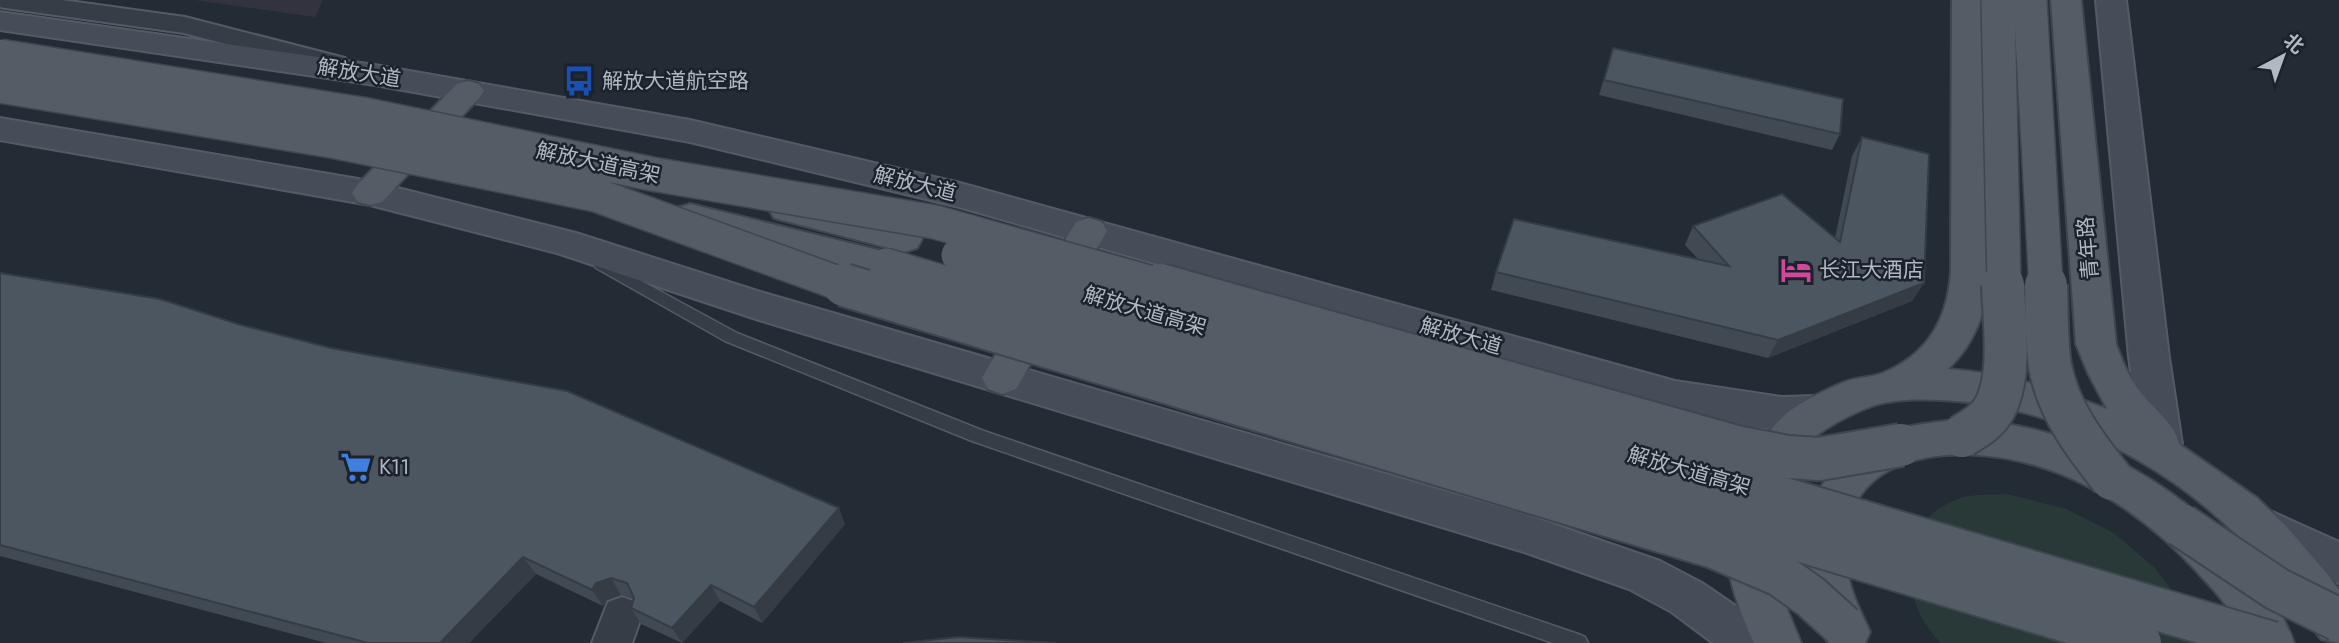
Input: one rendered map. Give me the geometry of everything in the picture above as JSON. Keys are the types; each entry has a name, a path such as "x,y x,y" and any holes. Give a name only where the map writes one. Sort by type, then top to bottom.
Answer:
{"main road":[{"path":"1894,385 1923,370 1941,354 1955,334 1965,309 1970,250 1967,0"},
{"path":"1962,436 1986,423 1995,408 2005,363 1998,0"},
{"path":"2030,0 2050,364 2055,391 2072,425 2112,479"},
{"name":"青年路","path":"2066,0 2096,344 2116,392 2134,417 2172,455"},
{"path":"2111,0 2149,357 2172,455"},
{"name":"解放大道","path":"0,21 375,75 728,140 960,195 1675,397 1782,413 1815,412"},
{"name":"解放大道高架","path":"0,56 362,114 652,174 904,239 2272,643"},
{"name":"解放大道高架","path":"0,86 337,142 493,172 886,265 2140,643"},
{"path":"370,193 468,91"},
{"path":"0,129 370,193 563,242 760,306 1527,534 1644,575 1686,597 1751,643"},
{"path":"652,174 935,222 1736,447 1786,457 1818,459 1860,455 1928,439 1962,436 2034,448 2073,461 2112,479 2269,584 2339,620"},
{"path":"596,195 874,296 1714,547 1780,575 1811,597 1849,634"},
{"path":"1002,378 1089,231"},
{"path":"1778,643 1757,587 1750,555 1750,515 1758,481 1773,452 1792,430 1815,412 1847,397 1894,385 1937,383 1997,390 2058,405 2118,429 2172,455 2255,524 2298,569 2339,629"},
{"path":"1849,634 1829,590 1823,556 1825,524 1835,498 1852,475 1874,457 1901,445"},
{"path":"2255,524 2339,563"},
{"path":"2180,525 2216,558 2245,595 2272,643"}],"street":[{"path":"5,0 185,25 375,75"}],"lane":[{"path":"563,242 731,337 978,436 1578,643"}],"shaded area":[{"path":"194,0 323,0 315,17"},
{"path":"2007,494 2066,509 2114,533 2155,568 2186,608 2200,643 1940,643 1921,616 1914,598 1909,562 1912,545 1929,516 1944,505 1963,497"}],"building":[{"path":"1613,48 1843,99 1840,134 1604,80"},
{"path":"1862,137 1929,154 1924,283 1778,340 1496,272 1514,219 1729,266 1693,226 1782,194 1840,242"},
{"name":"K11","path":"0,273 160,299 241,325 331,348 567,391 839,508 754,607 711,585 672,628 631,608 634,598 627,583 611,578 596,583 592,590 523,557 440,643 368,643 0,545"},
{"path":"958,637 1056,643 903,643"}],"place":[{"name":"解放大道航空路","path":"579,81"},
{"name":"长江大酒店","path":"1796,270"},
{"name":"K11","path":"356,467"}]}
